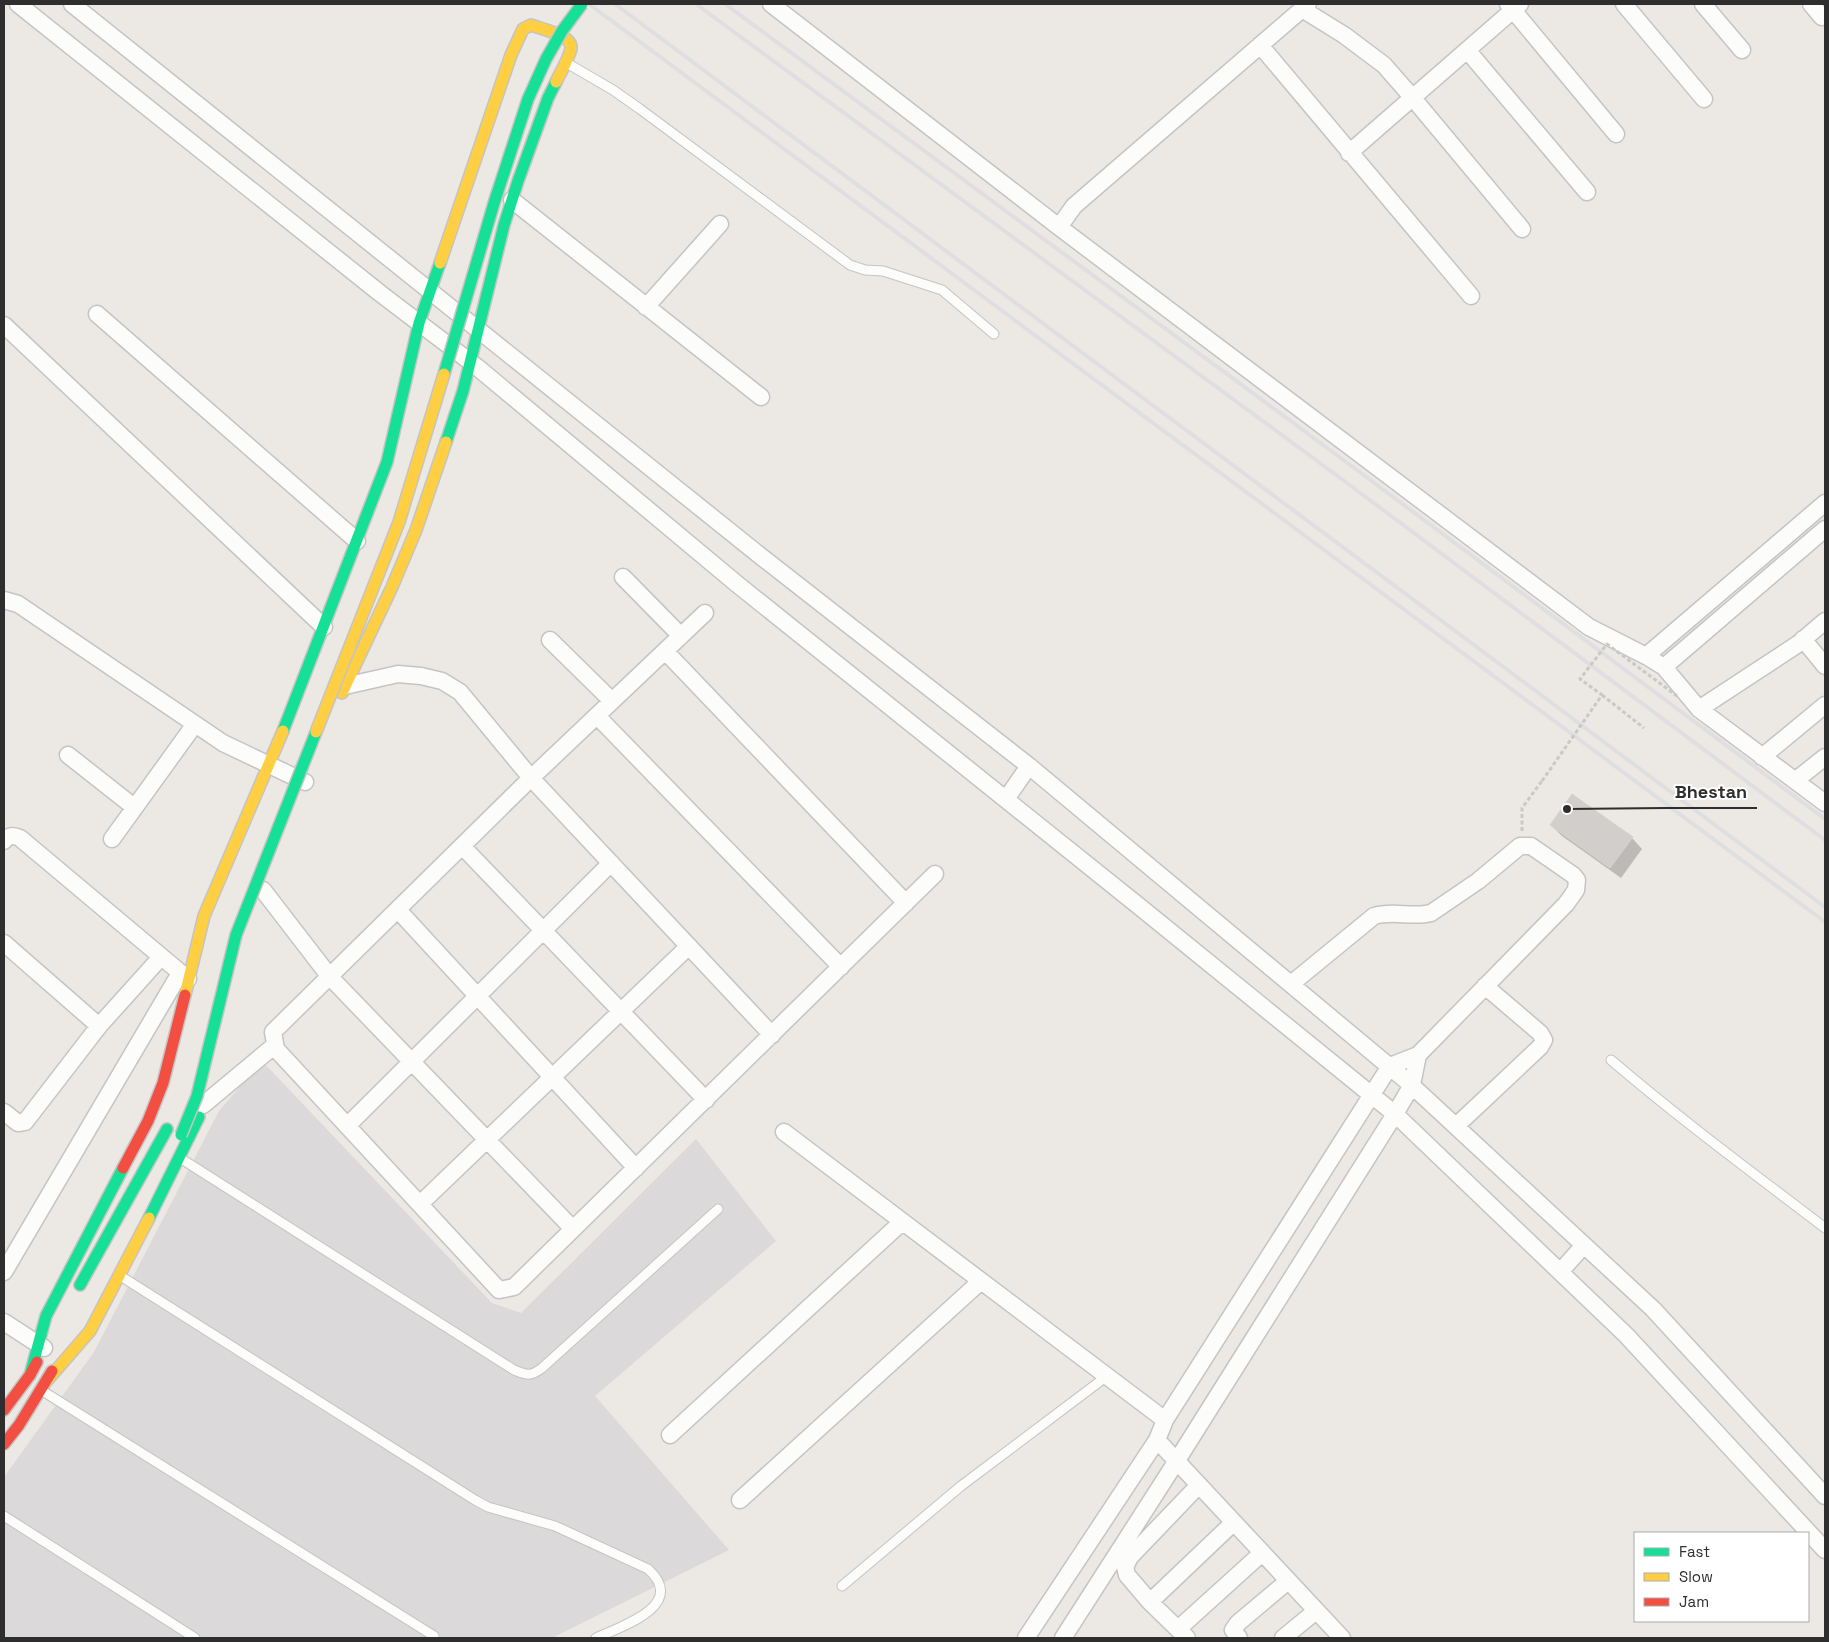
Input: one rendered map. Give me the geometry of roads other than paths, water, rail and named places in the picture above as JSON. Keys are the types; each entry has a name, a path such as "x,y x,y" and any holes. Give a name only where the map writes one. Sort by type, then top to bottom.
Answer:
{"street":[{"path":"18,4 470,362 736,584 1148,913 1395,1114 1626,1335 1808,1532"},
{"path":"72,4 763,558 1030,766 1390,1066 1653,1309 1825,1496"},
{"path":"96,1294 181,1135 196,1096 236,935 399,522 413,481 479,251 523,114 541,69 555,41 582,4"},
{"path":"771,4 1059,227 1589,627 1664,667 1699,709 1825,803"},
{"path":"1624,4 1704,99"},
{"path":"1703,4 1742,50"},
{"path":"1811,4 1822,17"},
{"path":"1059,227 1074,206 1305,6 1376,59 1412,97 1522,229"},
{"path":"1349,153 1467,50 1514,6 1616,134"},
{"path":"538,41 553,18"},
{"path":"4,1410 30,1375 41,1347 46,1316 148,1121 163,1083 184,976 204,916 269,766 387,462 419,323 511,55 523,29 531,25 565,37 570,42 571,49 548,98 512,200 463,391 416,530 392,587 345,686 247,932 202,1112 90,1331 43,1386"},
{"path":"1260,45 1471,296"},
{"path":"1467,50 1587,192"},
{"path":"512,200 761,397"},
{"path":"646,307 720,224"},
{"path":"435,349 451,293"},
{"path":"97,314 357,541"},
{"path":"4,325 324,627"},
{"path":"1646,656 1825,504"},
{"path":"1664,667 1825,530"},
{"path":"622,577 681,636"},
{"path":"4,600 18,604 223,743 306,782"},
{"path":"705,613 531,778 273,1032 276,1049 499,1290 514,1287 935,874"},
{"path":"1699,709 1803,639 1825,621"},
{"path":"1803,639 1825,666"},
{"path":"550,640 612,701"},
{"path":"665,651 906,903"},
{"path":"345,686 398,674 421,676 442,681 460,692 531,778 772,1035"},
{"path":"1762,757 1825,705"},
{"path":"597,716 841,967"},
{"path":"112,839 195,724"},
{"path":"68,755 134,807"},
{"path":"1796,780 1825,757"},
{"path":"279,783 286,765"},
{"path":"1006,799 1030,766"},
{"path":"4,842 8,837 14,835 20,838 184,976"},
{"path":"462,846 706,1100"},
{"path":"1026,1638 1157,1440 1165,1420 1390,1066 1418,1055 1566,904 1576,890 1578,880 1531,846 1520,846 1478,881 1430,913 1422,915 1390,913 1374,916 1291,984"},
{"path":"347,1126 611,864"},
{"path":"263,890 330,976 573,1229"},
{"path":"398,910 636,1168"},
{"path":"4,943 99,1026"},
{"path":"420,1204 689,946"},
{"path":"4,1112 18,1123 26,1122 99,1026 161,956"},
{"path":"4,1272 184,976"},
{"path":"1456,1126 1540,1047 1544,1040 1540,1033 1485,986"},
{"path":"203,1105 276,1045"},
{"path":"1062,1638 1176,1462 1395,1114 1412,1085 1418,1055"},
{"path":"73,1298 168,1125"},
{"path":"784,1132 1165,1420"},
{"path":"670,1435 902,1222"},
{"path":"1560,1272 1584,1245"},
{"path":"740,1500 981,1281"},
{"path":"4,1322 41,1347"},
{"path":"4,1444 43,1386 78,1327"},
{"path":"41,1347 54,1331"},
{"path":"1157,1440 1342,1638"},
{"path":"1198,1486 1130,1556 1125,1567 1127,1576 1150,1602 1183,1634 1262,1553"},
{"path":"1150,1602 1233,1523"},
{"path":"1809,1533 1825,1550"},
{"path":"1239,1638 1233,1630 1238,1623 1288,1581"},
{"path":"1284,1638 1316,1611"}],"lane":[{"path":"565,62 640,108 850,264 865,270 883,271 942,290 994,334"},
{"path":"1611,1060 1656,1099 1717,1147 1825,1228"},
{"path":"180,1158 514,1370 526,1375 534,1374 542,1368 718,1208"},
{"path":"119,1275 474,1500 488,1507 555,1526 648,1569 659,1580 661,1593 659,1601 646,1614 596,1638"},
{"path":"842,1586 961,1486 1107,1376"},
{"path":"43,1386 434,1636"},
{"path":"4,1516 195,1638"}],"railway":[{"path":"589,4 1825,922"},
{"path":"615,4 1825,907"},
{"path":"696,4 1347,483 1825,840"},
{"path":"725,4 1357,470 1825,819"}],"place":[{"name":"Bhestan","path":"1567,809"}]}
